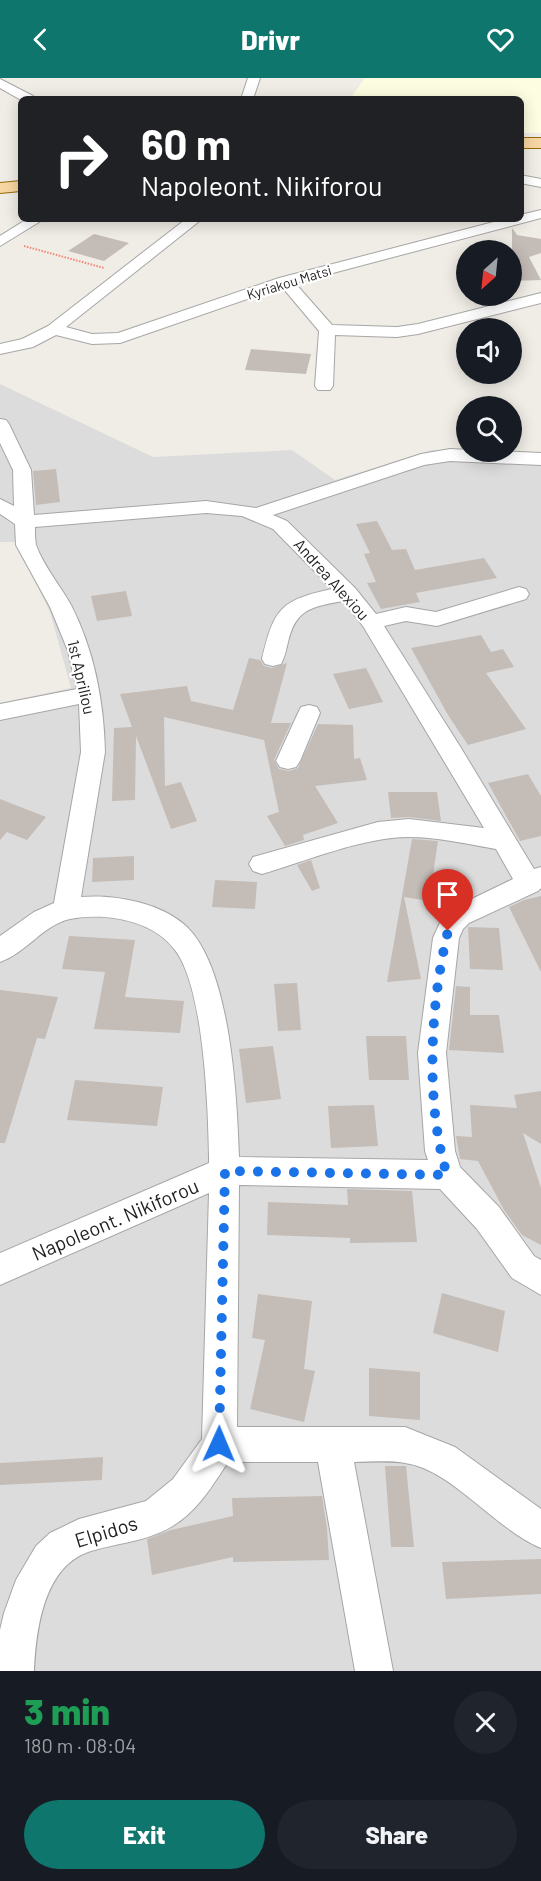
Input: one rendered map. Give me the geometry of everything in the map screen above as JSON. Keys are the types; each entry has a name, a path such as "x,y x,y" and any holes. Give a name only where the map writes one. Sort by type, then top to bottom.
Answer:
{"main road":[{"path":"524,142 541,143"},
{"path":"0,188 18,186"}],"street":[{"path":"248,96 254,78"},
{"path":"0,83 24,96"},
{"path":"524,180 541,183"},
{"name":"Kyriakou Matsi","path":"524,218 541,214"},
{"path":"1,241 32,222"},
{"path":"0,349 27,343 54,329 125,274 184,222"},
{"name":"Kyriakou Matsi","path":"54,329 92,339 120,338 285,281 510,222"},
{"path":"285,281 327,330 324,386"},
{"path":"327,330 397,332 418,329 541,298"},
{"name":"1st Apriliou","path":"0,424 9,461 24,484 26,545 61,607 79,651 89,694 93,752 66,908"},
{"path":"258,514 421,460 450,455 541,459"},
{"path":"0,505 25,522"},
{"name":"Andrea Alexiou","path":"25,522 206,507 230,508 258,514 280,525 299,541 348,593 371,622 504,841 535,880"},
{"path":"273,659 279,627 293,607 348,593"},
{"path":"371,622 406,614 437,619 519,594"},
{"path":"0,712 89,694"},
{"path":"288,761 309,713"},
{"path":"262,864 378,831 409,828 454,832 504,841"},
{"path":"535,880 460,916 448,931 432,1053 440,1151 447,1175 488,1218 523,1267 541,1279"},
{"path":"0,951 33,925 66,908 86,907 139,913 160,922 186,944 201,977 218,1053 225,1171 219,1444 405,1445 421,1448 440,1458 541,1530"},
{"name":"Napoleont. Nikiforou","path":"0,1269 225,1171 447,1175"},
{"name":"Elpidos","path":"15,1671 15,1653 21,1618 33,1587 48,1559 64,1544 77,1538 158,1514 183,1495 219,1444"},
{"path":"333,1445 374,1671"}],"path":[{"path":"1,241 125,274"}],"shaded area":[{"path":"365,78 541,78 541,133 524,133 524,96 352,96"},
{"path":"0,384 153,457 292,450 335,480 432,450 456,451 456,462 522,462 522,455 541,456 541,1671 0,1671 0,703 71,688 50,612 16,542 0,542"}],"building":[{"path":"512,228 517,235 541,239 541,253 529,257 541,280 522,281 522,240 512,240"},
{"path":"94,234 129,243 104,261 68,251"},
{"path":"251,349 311,354 306,374 245,370"},
{"path":"56,469 60,502 36,505 33,471"},
{"path":"377,521 392,550 406,549 415,570 484,558 497,578 416,593 420,602 381,609 367,583 376,582 364,554 370,553 356,524"},
{"path":"126,591 132,616 97,621 91,596"},
{"path":"481,635 491,652 503,649 514,667 486,673 526,729 468,745 448,715 411,648"},
{"path":"249,658 260,660 264,666 272,668 287,663 271,723 291,723 274,760 279,769 289,771 298,768 318,724 353,725 354,759 360,758 367,780 315,786 338,823 303,835 304,840 285,846 267,816 279,812 264,740 164,717 165,786 181,782 197,821 171,829 136,736 135,800 112,801 114,728 132,727 120,694 187,686 191,701 233,710"},
{"path":"366,668 383,702 349,709 333,674"},
{"path":"528,774 541,796 541,836 520,841 488,783"},
{"path":"388,792 437,792 441,821 409,817 391,818"},
{"path":"0,799 46,817 27,840 7,832 0,840"},
{"path":"412,839 438,841 429,901 404,897 421,979 387,982"},
{"path":"134,856 134,880 92,882 93,858"},
{"path":"311,860 320,888 312,891 297,865"},
{"path":"215,880 257,882 255,909 212,907"},
{"path":"541,896 541,972 509,907"},
{"path":"468,927 499,928 503,970 470,969"},
{"path":"69,936 135,940 125,997 184,1001 180,1033 94,1029 105,972 62,969"},
{"path":"297,983 301,1030 278,1031 274,984"},
{"path":"456,986 470,987 470,1015 499,1015 504,1053 449,1050"},
{"path":"0,990 58,997 45,1039 37,1038 5,1143 0,1143"},
{"path":"366,1036 406,1036 409,1080 369,1080"},
{"path":"273,1046 281,1099 246,1103 239,1049"},
{"path":"75,1080 163,1087 157,1126 67,1120"},
{"path":"541,1091 541,1144 523,1133 541,1188 541,1245 522,1235 504,1210 478,1161 460,1159 456,1136 472,1137 470,1105 517,1108 514,1095"},
{"path":"374,1105 378,1146 331,1148 328,1106"},
{"path":"347,1189 412,1191 417,1242 350,1243 350,1238 267,1235 268,1202 348,1205"},
{"path":"442,1293 505,1311 498,1352 433,1333"},
{"path":"258,1294 312,1301 304,1369 315,1371 304,1422 250,1409 265,1340 252,1338"},
{"path":"369,1368 420,1372 420,1420 369,1416"},
{"path":"103,1457 102,1480 0,1485 0,1463"},
{"path":"385,1466 406,1466 414,1547 391,1547"},
{"path":"322,1496 329,1560 233,1562 233,1557 152,1575 147,1539 171,1530 233,1516 232,1498"},
{"path":"541,1559 541,1594 446,1599 442,1562"}],"route":[{"path":"219,1444 225,1171 447,1175 440,1151 432,1053 448,931"}]}
